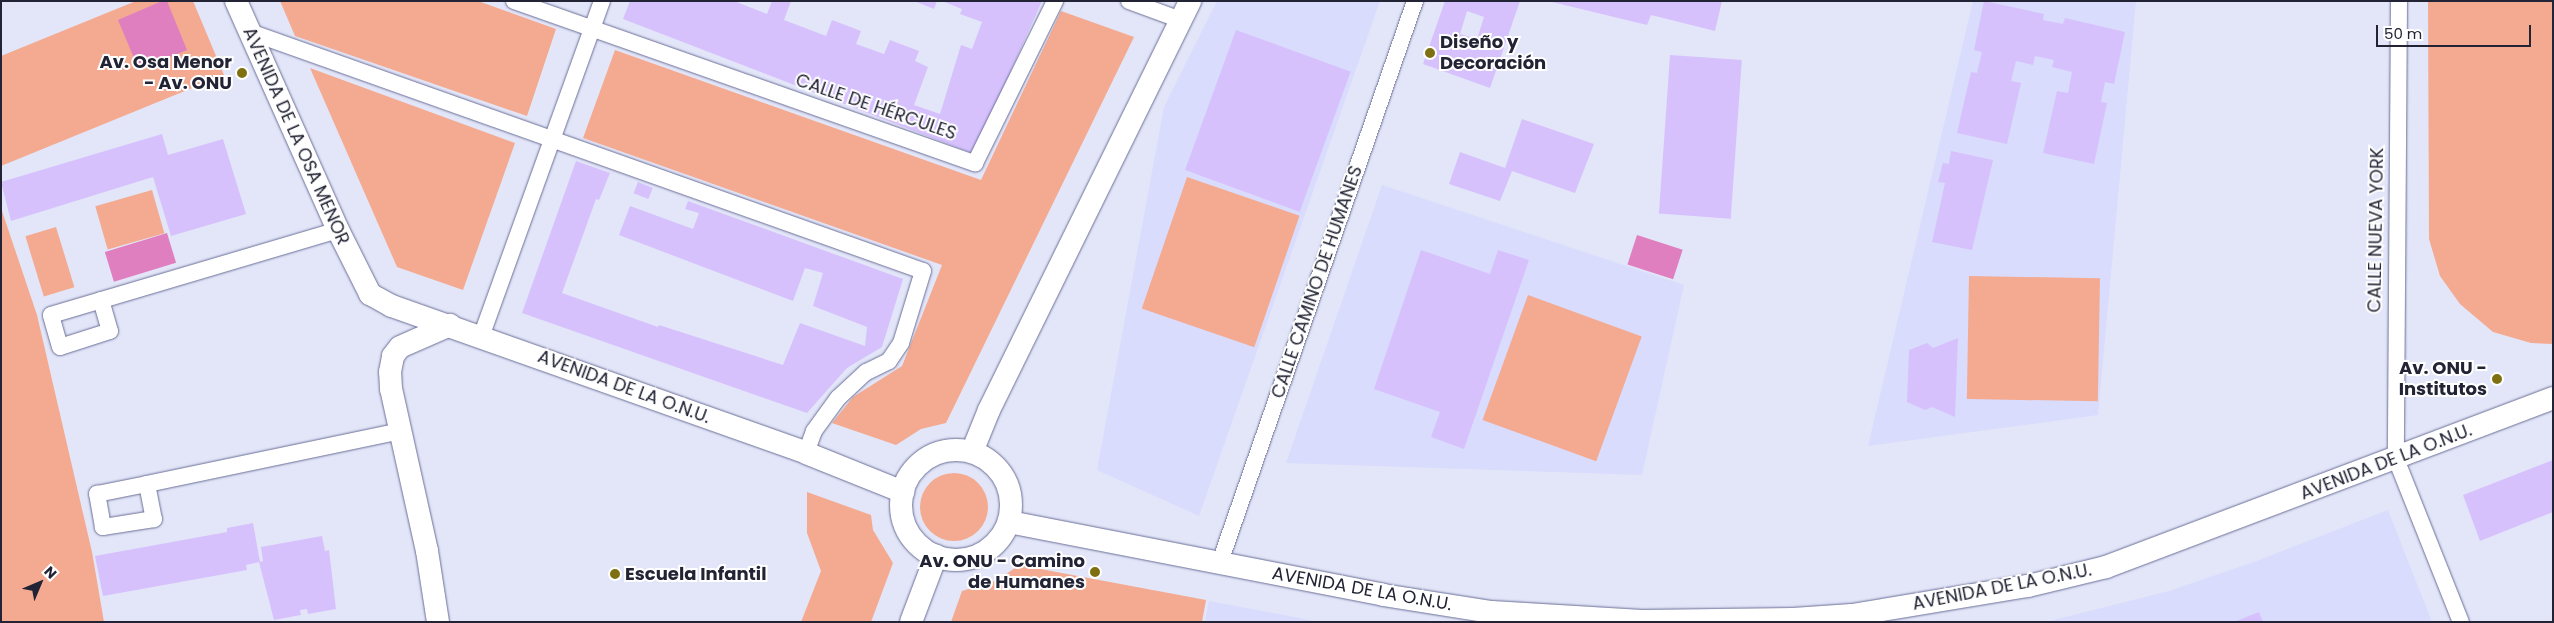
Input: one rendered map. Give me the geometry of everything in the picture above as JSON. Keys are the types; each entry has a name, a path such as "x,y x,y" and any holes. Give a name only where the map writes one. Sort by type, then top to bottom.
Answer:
{"street":[{"name":"AVENIDA DE LA OSA MENOR","path":"236,1 357,271"},
{"name":"CALLE DE HÉRCULES","path":"514,1 975,163 1055,1"},
{"path":"481,336 602,1"},
{"path":"972,452 988,410 1186,11 1129,1"},
{"name":"CALLE CAMINO DE HUMANES","path":"1220,562 1415,1"},
{"name":"CALLE NUEVA YORK","path":"2396,459 2399,1"},
{"path":"250,32 923,271 901,343 889,361 866,372 838,398 814,431 806,453"},
{"path":"102,300 338,230"},
{"name":"AVENIDA DE LA O.N.U.","path":"357,271 370,294 381,301 806,453 903,492"},
{"path":"438,622 427,550 390,389 393,356 400,347 450,325"},
{"name":"AVENIDA DE LA O.N.U.","path":"1009,522 1384,595 1492,612 1642,621 1793,620 1852,615 1950,600 2078,574 2396,459 2553,398"},
{"path":"147,484 400,431"},
{"path":"954,450 972,452 991,462 1005,479 1012,508 1009,522 1000,538 979,554 953,560 936,556 919,545 907,530 901,511 903,492 909,475 921,462 937,453 954,450"},
{"path":"2396,459 2461,622"},
{"path":"911,622 936,556"}],"shaded area":[{"path":"136,1 193,1 224,75 1,166 1,56"},
{"path":"162,1 167,1 187,50 139,70 118,20"},
{"path":"280,1 478,1 556,29 527,116 295,36"},
{"path":"1217,1 1380,1 1199,516 1097,470 1164,107"},
{"path":"1973,1 2136,1 2098,415 1868,446"},
{"path":"2428,1 2553,1 2553,344 2531,343 2493,332 2460,304 2440,276 2429,239"},
{"path":"1061,11 1134,37 946,423 921,429 896,445 832,423 853,397 902,366 942,265 583,138 615,50 981,180"},
{"path":"310,68 515,143 463,290 397,267"},
{"path":"1187,177 1300,216 1254,347 1142,308"},
{"path":"1382,185 1684,285 1642,475 1286,463"},
{"path":"152,190 164,233 108,250 95,206"},
{"path":"1,208 37,315 92,552 104,622 1,622"},
{"path":"56,227 74,287 44,297 25,236"},
{"path":"167,233 176,263 114,282 105,252"},
{"path":"1637,235 1683,250 1673,279 1627,264"},
{"path":"1969,276 2100,278 2098,401 1967,399"},
{"path":"1528,295 1642,336 1596,461 1483,420"},
{"path":"954,473 967,476 978,483 985,494 988,507 985,520 978,531 967,538 954,541 941,538 930,531 923,520 920,507 923,494 930,483 941,476"},
{"path":"807,492 871,515 873,530 893,563 871,622 801,622 821,571 807,533"},
{"path":"2388,510 2432,622 2046,622 2169,591 2254,562"},
{"path":"1019,565 1206,600 1202,622 951,622 962,591 998,580"},
{"path":"1209,601 1305,619 1317,622 1205,622"}],"building":[{"path":"630,1 734,1 767,14 772,1 791,1 784,20 826,36 832,20 861,31 856,44 884,54 890,40 919,51 915,61 928,67 914,105 940,114 961,45 972,49 982,22 960,14 962,9 942,1 1042,1 974,154 623,19"},
{"path":"914,1 937,1 934,9"},
{"path":"1445,1 1520,1 1490,88 1423,64","holes":["1467,11 1484,17 1477,39 1460,34"]},
{"path":"1548,1 1722,1 1715,31 1651,15 1647,25"},
{"path":"1984,1 2044,14 2043,20 2063,24 2065,18 2125,32 2114,84 2105,82 2101,102 2107,103 2094,164 2043,153 2057,91 2068,93 2072,72 2052,67 2054,60 2035,56 2033,65 2016,61 2011,81 2021,83 2007,144 1957,133 1971,72 1977,73 1982,52 1974,50"},
{"path":"1236,30 1351,72 1300,212 1185,170"},
{"path":"1670,55 1742,60 1731,219 1659,214"},
{"path":"1522,119 1594,144 1575,193 1512,171 1500,201 1449,184 1460,152 1505,168"},
{"path":"162,134 168,155 223,139 246,214 171,236 153,177 11,221 1,182"},
{"path":"1951,151 1993,160 1972,250 1932,242 1945,183 1938,182 1943,163 1949,164"},
{"path":"576,161 610,173 599,200 596,199 562,293 658,327 659,325 783,365 800,323 865,346 867,327 813,306 823,273 805,268 793,301 619,235 630,206 693,229 699,213 685,209 688,201 903,279 882,347 847,368 807,413 522,313"},
{"path":"638,182 653,188 648,199 634,193"},
{"path":"1421,250 1490,274 1498,250 1529,260 1464,449 1431,437 1440,412 1374,389"},
{"path":"1958,338 1955,417 1932,407 1925,410 1907,402 1909,350 1927,343 1933,348"},
{"path":"2553,460 2553,512 2480,541 2463,495"},
{"path":"253,523 260,562 263,561 261,547 322,536 325,551 329,550 336,609 308,614 307,609 300,610 301,615 274,620 259,562 246,565 247,570 103,596 95,556 227,532 227,528"},
{"path":"2259,612 2263,622 2234,622"}],"place":[{"name":"Diseño y Decoración","path":"1430,53"},
{"name":"Av. Osa Menor - Av. ONU","path":"242,73"},
{"name":"Av. ONU - Institutos","path":"2497,379"},
{"name":"Av. ONU - Camino de Humanes","path":"1095,572"},
{"name":"Escuela Infantil","path":"615,574"}]}
